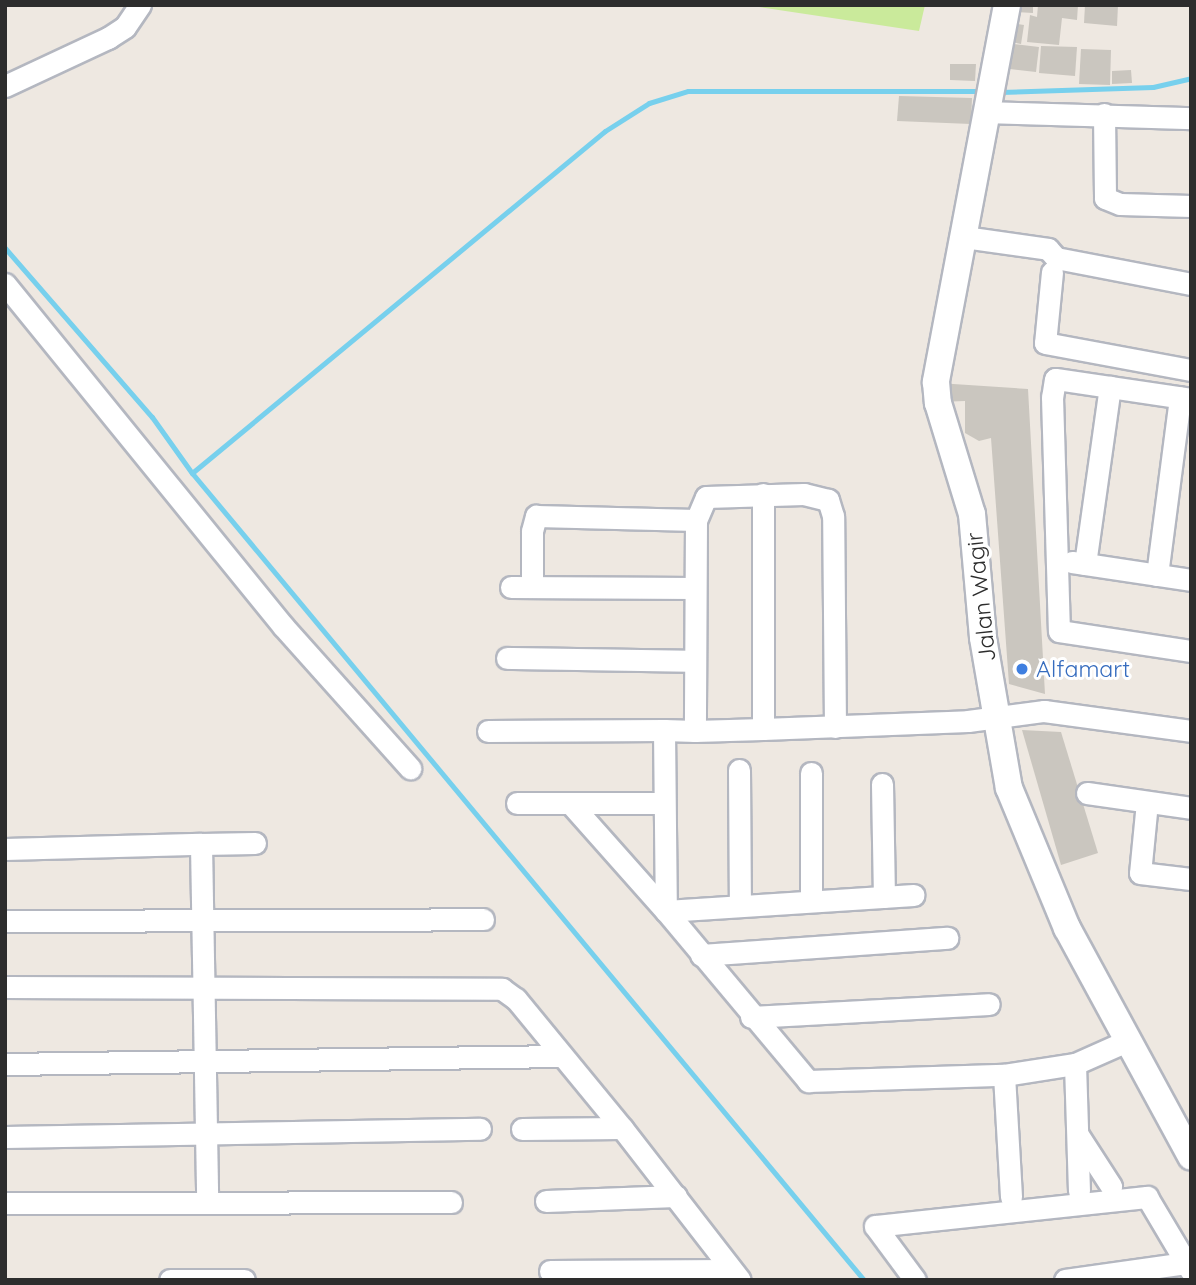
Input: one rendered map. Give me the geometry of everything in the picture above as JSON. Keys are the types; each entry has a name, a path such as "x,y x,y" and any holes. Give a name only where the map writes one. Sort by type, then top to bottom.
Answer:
{"street":[{"path":"5,86 108,38 125,27 139,5"},
{"name":"Jalan Wagir","path":"1007,5 936,383 937,403 972,514 983,638 1009,788 1029,844 1127,1041 1191,1156"},
{"path":"1097,113 1170,110 1191,105"},
{"path":"987,108 1191,118"},
{"path":"1097,113 1105,198 1120,204 1191,206"},
{"path":"964,237 1048,250 1060,245 1191,270"},
{"path":"1048,250 1056,258 1191,284"},
{"path":"1052,272 1045,343 1191,370"},
{"path":"5,284 284,626 410,768"},
{"path":"1157,575 1185,398 1055,379 1059,631 1191,652"},
{"path":"1085,564 1110,387"},
{"path":"695,731 696,520 706,498 763,494 820,495 831,505 835,727"},
{"path":"763,494 763,729"},
{"path":"694,588 521,587 536,516 696,520"},
{"path":"1056,559 1191,580"},
{"path":"507,658 694,661"},
{"path":"488,731 695,731 835,727 1044,711 1191,731"},
{"path":"664,730 666,911"},
{"path":"739,770 740,906"},
{"path":"811,773 811,901"},
{"path":"882,784 884,897"},
{"path":"1087,793 1191,808"},
{"path":"1147,802 1140,873 1191,879"},
{"path":"517,803 664,803"},
{"path":"570,803 666,911 751,1017 808,1081 1004,1075 1074,1064 1127,1041"},
{"path":"5,849 256,843"},
{"path":"201,844 206,917 207,1201"},
{"path":"666,911 913,895"},
{"path":"5,920 206,917 483,919"},
{"path":"701,955 947,938"},
{"path":"5,987 502,989 516,999 622,1128 735,1275"},
{"path":"751,1017 989,1004"},
{"path":"5,1064 205,1059 562,1056"},
{"path":"1074,1064 1079,1191"},
{"path":"1004,1075 1011,1197"},
{"path":"522,1129 622,1128"},
{"path":"5,1137 480,1129"},
{"path":"1077,1133 1111,1186"},
{"path":"546,1201 676,1196"},
{"path":"915,1280 875,1226 1147,1197 1188,1267 1065,1280"},
{"path":"5,1203 451,1202"},
{"path":"550,1271 735,1275"},
{"path":"170,1280 244,1280"}],"green space":[{"path":"746,5 925,5 919,31"}],"building":[{"path":"1016,5 1033,5 1033,13 1016,12"},
{"path":"1038,5 1078,5 1077,20 1062,18 1059,45 1027,42 1030,15 1037,17"},
{"path":"1085,5 1118,5 1117,26 1084,23"},
{"path":"1010,23 1024,25 1021,44 1007,41"},
{"path":"1005,43 1039,47 1036,72 1002,68"},
{"path":"1041,46 1077,47 1075,76 1039,73"},
{"path":"1081,49 1111,50 1110,85 1079,84"},
{"path":"950,64 976,64 975,81 950,80"},
{"path":"1131,70 1132,83 1112,84 1112,71"},
{"path":"899,96 972,98 971,124 897,121"},
{"path":"938,383 1028,389 1045,694 1009,684 991,438 979,441 965,433 965,401 939,402"},
{"path":"1022,730 1061,732 1098,853 1061,865"}],"waterway":[{"path":"1000,92 1153,87 1191,78"},
{"path":"192,473 605,131 649,103 688,91 983,91"},
{"path":"5,248 152,417 192,473 864,1280"}],"place":[{"name":"Alfamart","path":"1022,669"}]}
